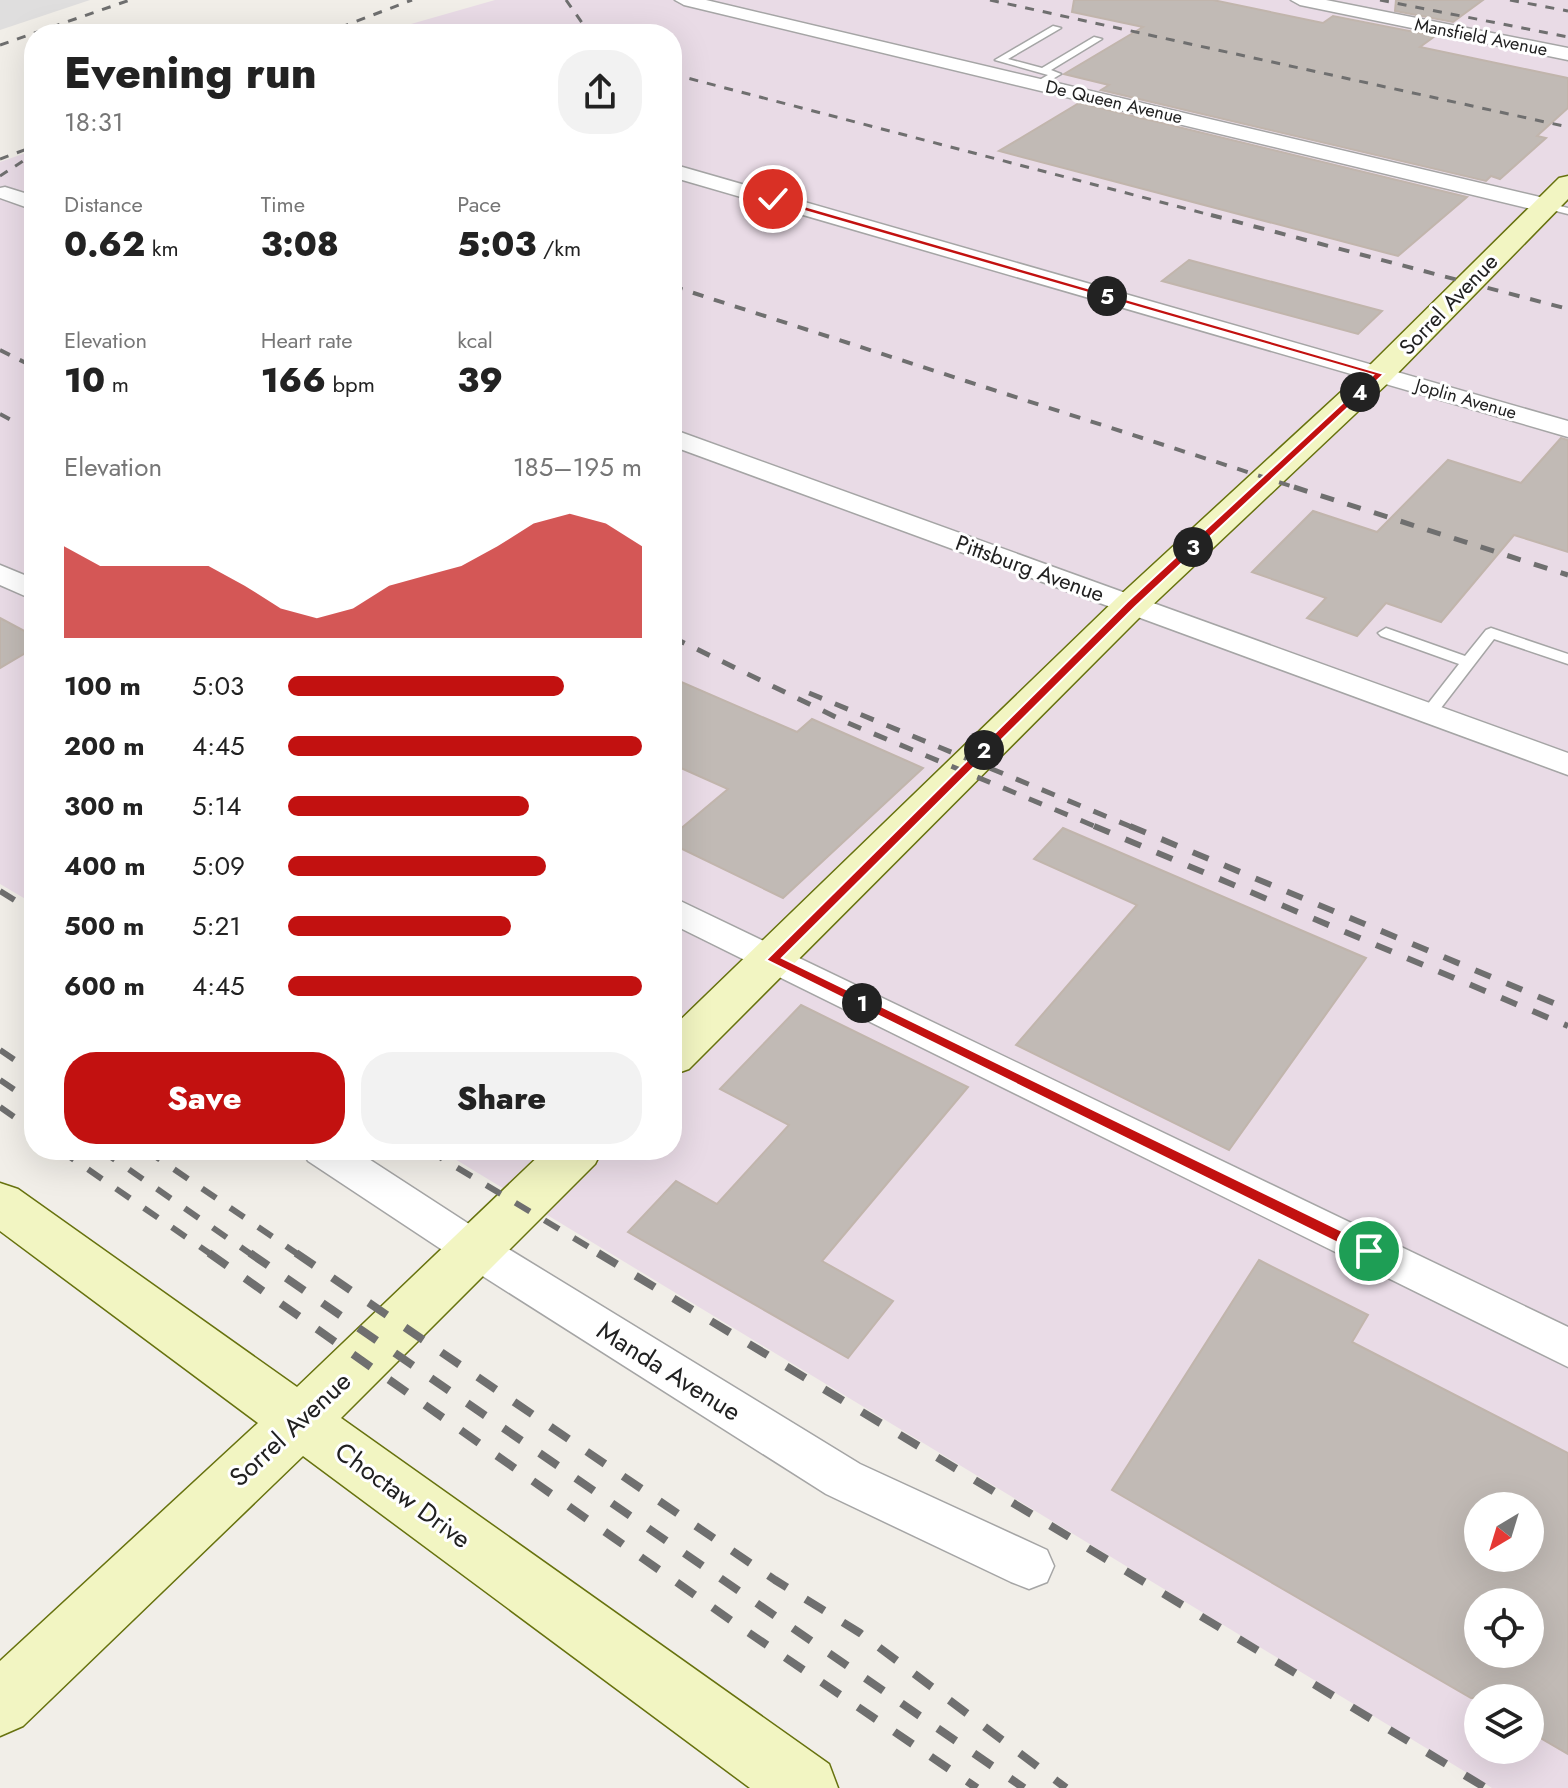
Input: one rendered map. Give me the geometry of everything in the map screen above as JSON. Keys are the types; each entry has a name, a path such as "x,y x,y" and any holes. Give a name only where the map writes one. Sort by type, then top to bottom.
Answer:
{"street":[{"name":"De Queen Avenue","path":"684,0 1041,78 1560,200"},
{"name":"Mansfield Avenue","path":"1300,0 1568,54"},
{"name":"Joplin Avenue","path":"682,173 1568,429"},
{"path":"5,193 24,200"},
{"name":"Sorrel Avenue","path":"682,1047 1131,605 1560,200"},
{"name":"Pittsburg Avenue","path":"682,441 1568,765"},
{"path":"0,574 24,586"},
{"path":"682,914 1568,1348"},
{"name":"Manda Avenue","path":"338,1160 474,1249 843,1479 1029,1566"},
{"name":"Sorrel Avenue","path":"0,1704 301,1420 567,1160"},
{"name":"Choctaw Drive","path":"0,1203 301,1420 797,1786"}],"lane":[{"path":"1056,28 1000,60 1041,78 1097,39"},
{"path":"1386,633 1467,662"},
{"path":"1428,714 1491,633 1568,659"}],"shaded area":[{"path":"0,0 90,0 0,30"},
{"path":"495,0 1568,0 1568,1788 1492,1788 456,1160 682,1160 682,24 411,24"},
{"path":"24,154 24,898 0,884 0,162"}],"building":[{"path":"1074,0 1213,0 1323,23 1333,16 1435,36 1420,47 1568,78 1568,108 1537,136 1546,138 1500,179 1491,176 1486,181 1101,90 1109,85 1064,74 1143,27 1072,12"},
{"path":"1396,0 1483,0 1453,22 1395,11"},
{"path":"1079,103 1467,197 1398,256 999,151"},
{"path":"1189,260 1382,311 1358,334 1162,281"},
{"path":"1561,438 1568,440 1568,552 1514,535 1441,622 1386,603 1357,636 1307,618 1326,598 1252,572 1313,511 1377,532 1448,460 1521,483"},
{"path":"0,618 24,631 24,654 0,668"},
{"path":"682,682 797,732 812,719 923,768 783,898 682,849 682,828 728,789 682,768"},
{"path":"1063,828 1366,958 1229,1150 1016,1045 1137,905 1034,859"},
{"path":"801,1005 968,1087 822,1261 893,1301 848,1358 628,1232 676,1181 717,1204 789,1125 720,1089"},
{"path":"1259,1260 1368,1315 1352,1342 1568,1453 1568,1754 1544,1740 1544,1684 1464,1684 1464,1694 1112,1490"}],"railway":[{"path":"61,24 130,0"},
{"path":"349,24 412,0"},
{"path":"566,0 583,24"},
{"path":"990,0 1568,127"},
{"path":"1380,0 1568,37"},
{"path":"1510,0 1568,11"},
{"path":"0,45 24,37"},
{"path":"682,77 1218,217"},
{"path":"0,159 24,150"},
{"path":"0,176 24,160"},
{"path":"1211,215 1568,309"},
{"path":"682,289 1300,489"},
{"path":"0,350 24,362"},
{"path":"0,414 15,422"},
{"path":"1294,487 1568,575"},
{"path":"682,642 848,723 1099,828"},
{"path":"809,693 1134,828"},
{"path":"1094,826 1568,1026"},
{"path":"1130,826 1568,1009"},
{"path":"0,891 24,906"},
{"path":"0,1050 24,1066"},
{"path":"0,1080 24,1096"},
{"path":"0,1107 24,1124"},
{"path":"74,1160 212,1255"},
{"path":"115,1160 252,1255"},
{"path":"161,1160 299,1255"},
{"path":"445,1160 602,1255"},
{"path":"209,1253 736,1624 977,1788"},
{"path":"250,1253 1024,1788"},
{"path":"296,1253 775,1580 860,1633 1066,1788"},
{"path":"598,1253 1486,1788"}],"route":[{"path":"773,199 1379,374 1131,605 773,960 1369,1251"}]}
